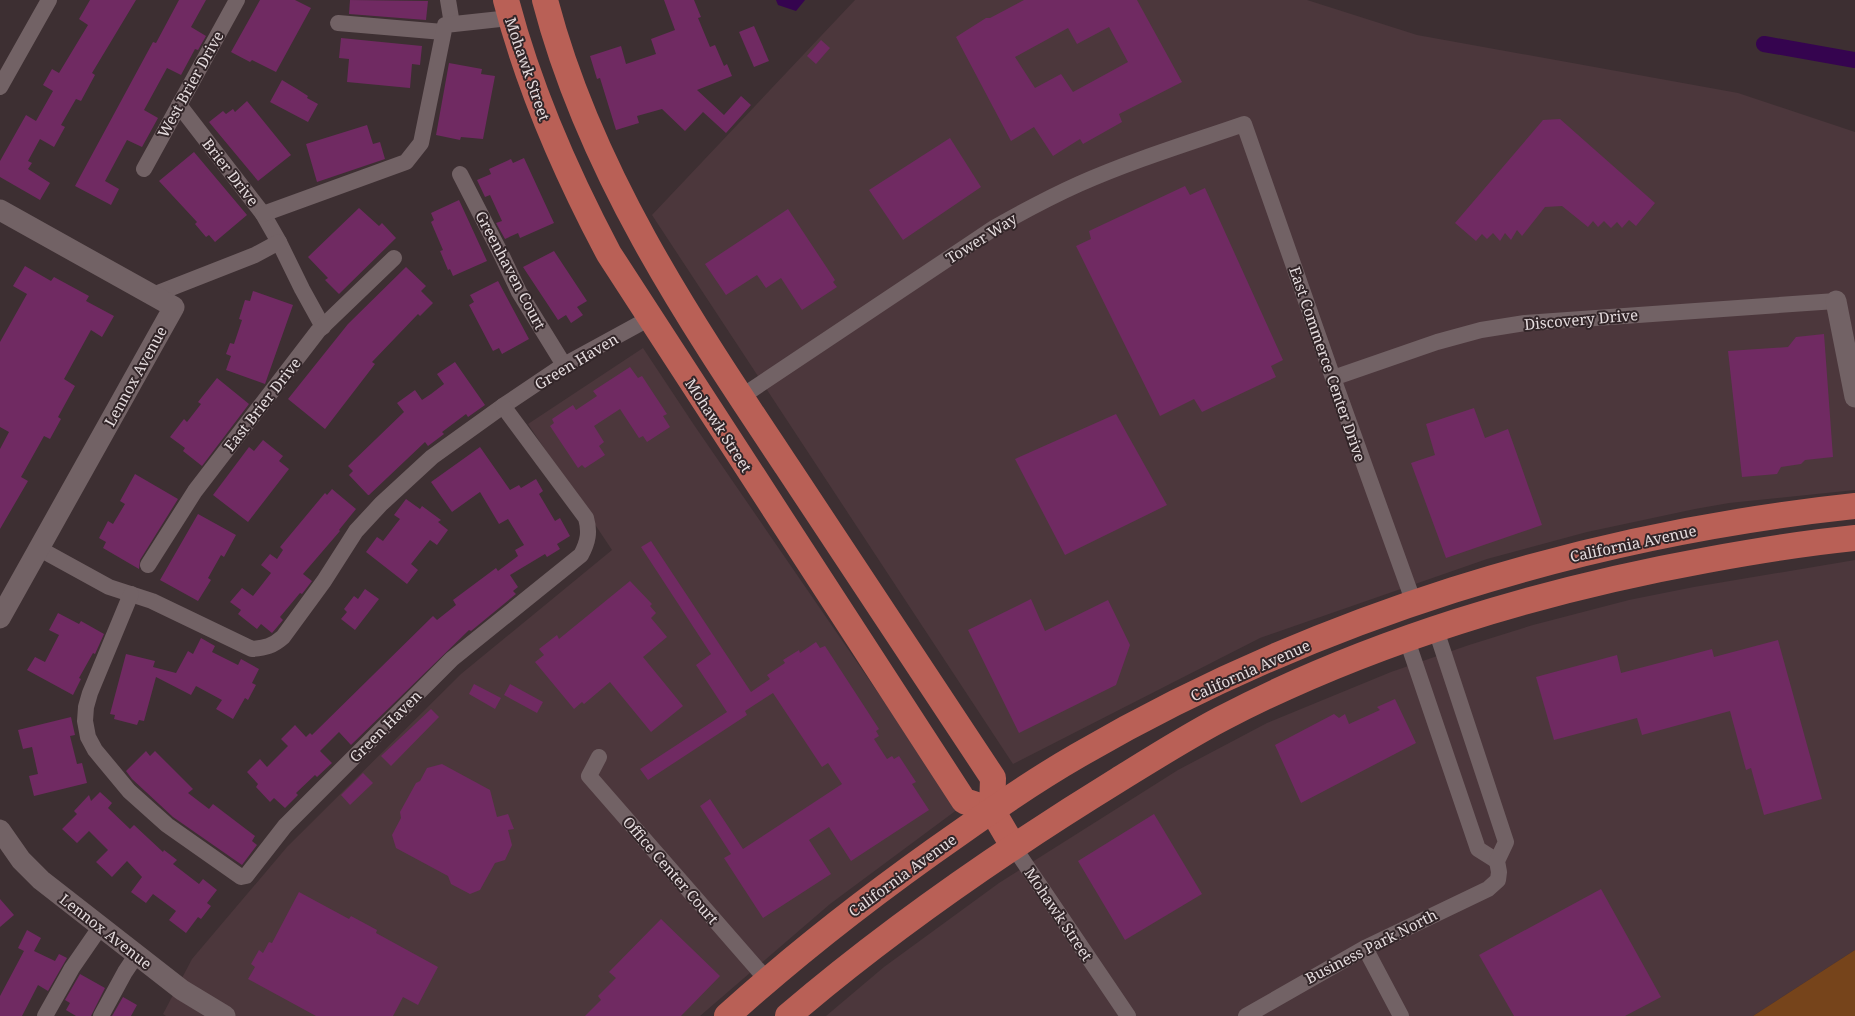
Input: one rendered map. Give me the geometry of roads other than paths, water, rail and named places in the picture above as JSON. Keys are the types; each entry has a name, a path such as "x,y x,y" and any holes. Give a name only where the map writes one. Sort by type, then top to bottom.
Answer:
{"main road":[{"path":"545,0 573,88 615,185 646,245 741,397 993,778 992,810"},
{"path":"508,9 526,26 573,88"},
{"name":"Mohawk Street","path":"508,9 536,96 558,150 609,254 964,801 992,810 1013,846"},
{"path":"678,361 715,390 726,396 741,397"},
{"path":"713,416 728,416 735,420 790,472"},
{"name":"California Avenue","path":"727,1016 817,938 903,872 992,810 1076,756 1201,690 1292,650 1379,615 1559,559 1645,540 1776,515 1855,506"},
{"name":"California Avenue","path":"788,1016 900,926 1013,846 1183,740 1223,718 1300,682 1407,640 1524,602 1636,574 1747,553 1855,538"},
{"path":"754,1016 766,997 767,980"}],"street":[{"path":"0,88 49,0"},
{"name":"West Brier Drive","path":"144,169 237,0"},
{"path":"263,214 406,162 421,143 448,28 448,0"},
{"path":"338,23 448,28 508,9"},
{"name":"Brier Drive","path":"178,105 263,214 302,289 324,326"},
{"name":"Tower Way","path":"741,397 994,228 1036,204 1126,165 1244,124"},
{"name":"East Commerce Center Drive","path":"1244,124 1414,603"},
{"name":"Greenhaven Court","path":"460,174 519,292 564,365"},
{"name":"Lennox Avenue","path":"0,210 174,307 0,618"},
{"path":"153,295 255,255 279,242"},
{"name":"East Brier Drive","path":"148,565 194,490 318,331 394,258"},
{"path":"1836,301 1855,397"},
{"name":"Discovery Drive","path":"1333,378 1437,342 1481,330 1525,323 1836,301"},
{"name":"Green Haven","path":"38,548 109,587 168,609 252,649 266,648 276,643 324,581 356,531 381,504 432,457 564,365 650,318"},
{"name":"Green Haven","path":"132,594 90,693 85,717 88,737 95,750 129,791 167,825 241,877 246,876 285,826 452,659 581,555 588,542 589,529 586,518 503,406"},
{"path":"1407,640 1478,849 1498,862 1506,842 1436,630"},
{"name":"Office Center Court","path":"599,757 589,776 767,980"},
{"name":"Lennox Avenue","path":"0,830 21,860 41,880 182,990 225,1016"},
{"name":"Mohawk Street","path":"1013,846 1128,1016"},
{"name":"Business Park North","path":"1246,1016 1365,948 1488,889 1498,880 1498,862"},
{"path":"45,1016 72,968 100,926"},
{"path":"1365,948 1401,1016"},
{"path":"102,1016 136,954"}],"waterway":[{"path":"1764,44 1855,60"}]}
